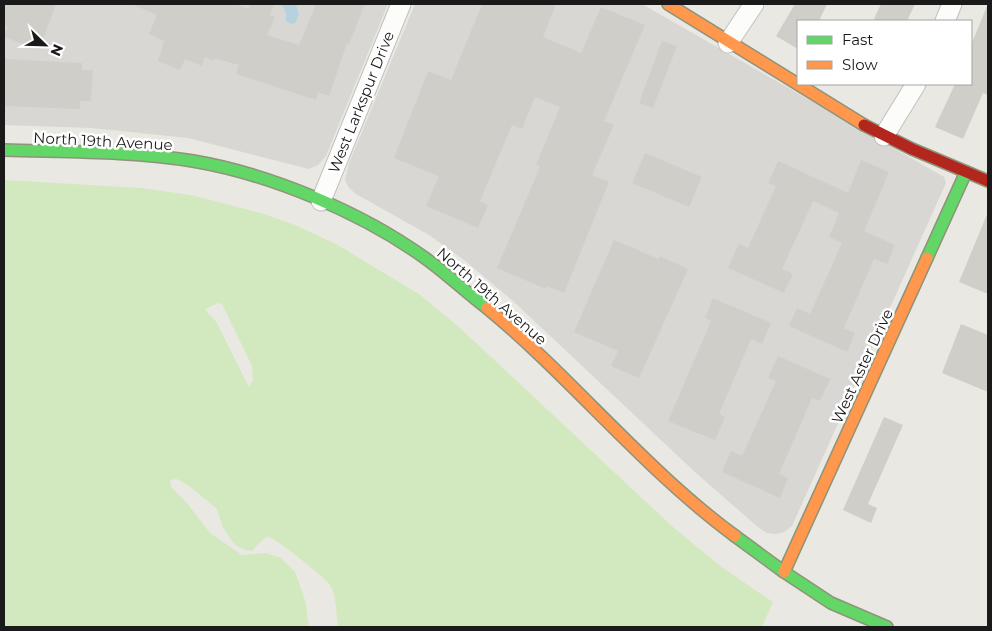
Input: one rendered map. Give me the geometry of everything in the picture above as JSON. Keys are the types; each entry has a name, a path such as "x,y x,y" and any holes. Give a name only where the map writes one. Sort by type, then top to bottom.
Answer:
{"main road":[{"path":"668,4 797,85"},
{"path":"797,85 884,136 988,181"},
{"name":"North 19th Avenue","path":"4,150 142,155 193,161 245,173 295,190 350,214 425,258 511,328 636,450 716,522 784,572 832,602 887,627"},
{"name":"West Aster Drive","path":"784,572 966,172"}],"street":[{"name":"West Larkspur Drive","path":"321,201 401,4"},
{"path":"728,42 754,4"},
{"path":"945,20 952,4"},
{"path":"884,136 915,85"}],"shaded area":[{"path":"4,4 388,4 326,156 318,165 309,169 188,138 91,128 4,125"},
{"path":"415,4 642,4 944,177 946,183 792,526 784,532 776,534 767,533 759,528 696,473 513,301 464,260 429,235 356,194 349,188 345,180 349,163"}],"green space":[{"path":"4,180 141,188 191,195 261,213 295,225 336,244 419,294 459,327 674,528 723,568 773,602 762,627 338,627 334,595 327,581 290,551 269,537 262,540 252,551 235,545 223,528 217,509 192,488 177,479 170,480 171,487 187,503 210,533 242,555 266,553 281,558 295,572 305,600 309,627 4,627","holes":["218,303 222,304 252,366 253,381 249,387 217,323 205,309"]}],"water":[{"path":"282,4 296,4 299,14 295,23 291,24 286,21 286,14"}],"building":[{"path":"6,4 56,4 39,50 4,37 7,26 4,25"},
{"path":"131,4 236,4 248,9 250,4 274,4 270,15 275,17 267,35 299,45 316,4 365,4 349,44 347,43 329,96 318,92 316,100 236,74 239,65 214,58 213,61 205,57 202,66 185,59 180,70 158,61 164,41 149,34 157,15"},
{"path":"482,4 556,4 543,37 581,53 601,7 645,25 604,121 614,125 592,175 609,182 564,293 547,286 546,289 497,268 540,167 536,165 560,107 535,97 522,129 512,125 480,201 488,205 478,228 426,206 439,176 394,158 428,71 451,80"},
{"path":"795,4 827,4 819,20 797,20 797,48 776,36"},
{"path":"881,4 915,4 907,20 873,20"},
{"path":"988,4 988,95 983,93 963,139 935,127 955,85 972,85 972,43"},
{"path":"662,41 677,46 653,108 639,103"},
{"path":"4,59 82,63 82,70 93,70 91,101 80,101 80,109 4,106"},
{"path":"645,153 702,177 689,207 632,183"},
{"path":"861,160 889,172 864,231 895,245 887,264 874,259 844,328 855,333 847,352 789,326 797,308 810,314 842,243 829,237 839,213 813,201 782,269 793,274 784,293 728,268 739,244 748,248 776,186 768,183 778,161 848,193"},
{"path":"988,212 988,294 959,282"},
{"path":"614,240 659,259 660,256 688,269 639,378 611,366 618,351 574,332"},
{"path":"713,298 771,323 762,344 751,339 719,414 725,417 715,440 668,421 711,321 705,318"},
{"path":"961,324 988,335 988,392 942,373"},
{"path":"778,356 830,379 820,401 812,398 779,474 788,478 780,498 722,472 731,451 742,456 776,381 768,378"},
{"path":"884,417 903,425 868,504 877,508 871,523 843,510"}],"traffic: fast":[{"path":"4,150 146,155 193,161 253,175 314,197 373,225 425,258 487,308"},
{"path":"927,258 966,172"},
{"path":"735,536 831,603 887,627"}],"traffic: slow":[{"path":"668,4 797,84"},
{"path":"799,85 864,125"},
{"path":"784,572 927,258"},
{"path":"487,308 519,335 670,482 735,536"}],"traffic: jam":[{"path":"864,125 912,149 988,181"}]}
